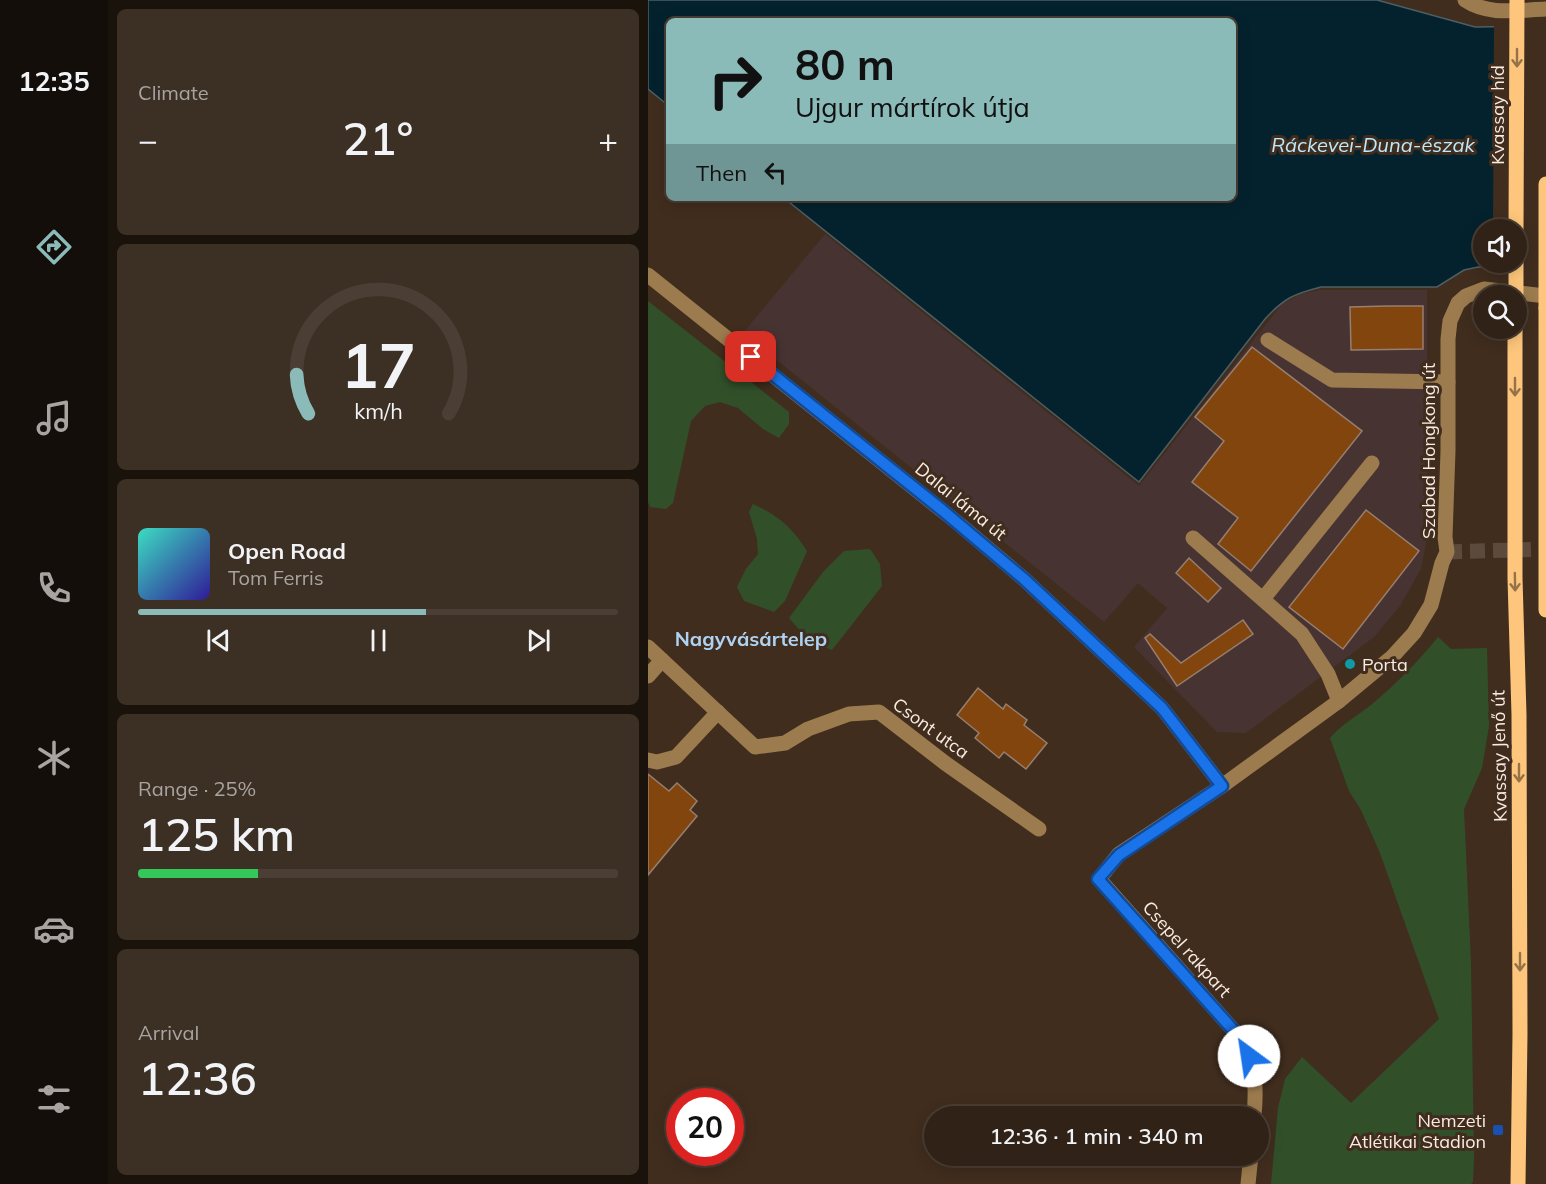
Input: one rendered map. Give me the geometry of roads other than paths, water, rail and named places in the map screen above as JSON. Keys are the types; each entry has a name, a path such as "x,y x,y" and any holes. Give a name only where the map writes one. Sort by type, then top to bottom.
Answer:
{"main road":[{"name":"Kvassay híd","path":"1516,219 1517,0"},
{"path":"1546,184 1546,610"},
{"name":"Kvassay Jenő út","path":"1515,339 1515,578 1519,715 1518,1184"}],"lane":[{"path":"1465,0 1477,8 1490,10 1546,9"},
{"name":"Dalai láma út","path":"648,275 950,516 1024,579 1162,708 1222,786"},
{"name":"Szabad Hongkong út","path":"1098,879 1119,855 1222,786 1343,697 1392,657 1414,633 1431,605 1447,552 1445,537 1450,321 1458,303 1466,296 1484,289 1546,296"},
{"path":"1268,340 1332,380 1448,382"},
{"path":"1263,599 1372,463"},
{"path":"1193,538 1302,634 1343,697"},
{"name":"Csont utca","path":"648,647 755,747 785,743 808,729 849,714 879,712 945,763 1039,829"},
{"path":"648,676 662,660"},
{"path":"648,760 657,762 676,757 718,712"},
{"name":"Csepel rakpart","path":"1098,879 1243,1041 1255,1071 1255,1106"},
{"path":"1509,1184 1519,1163"},
{"path":"1248,1184 1250,1166"}],"water":[{"name":"Ráckevei-Duna-észak","path":"648,0 1377,0 1475,27 1546,26 1546,269 1527,268 1527,219 1473,219 1473,268 1464,270 1437,287 1321,287 1290,298 1265,319 1139,482 788,201 1236,201 1236,18 666,18 666,104 648,89"}],"tunnel":[{"path":"1447,552 1546,549"}],"place":[{"name":"Porta","path":"1350,664"},
{"name":"Nemzeti Atlétikai Stadion","path":"1498,1130"}],"district":[{"name":"Nagyvásártelep","path":"751,638"}]}
